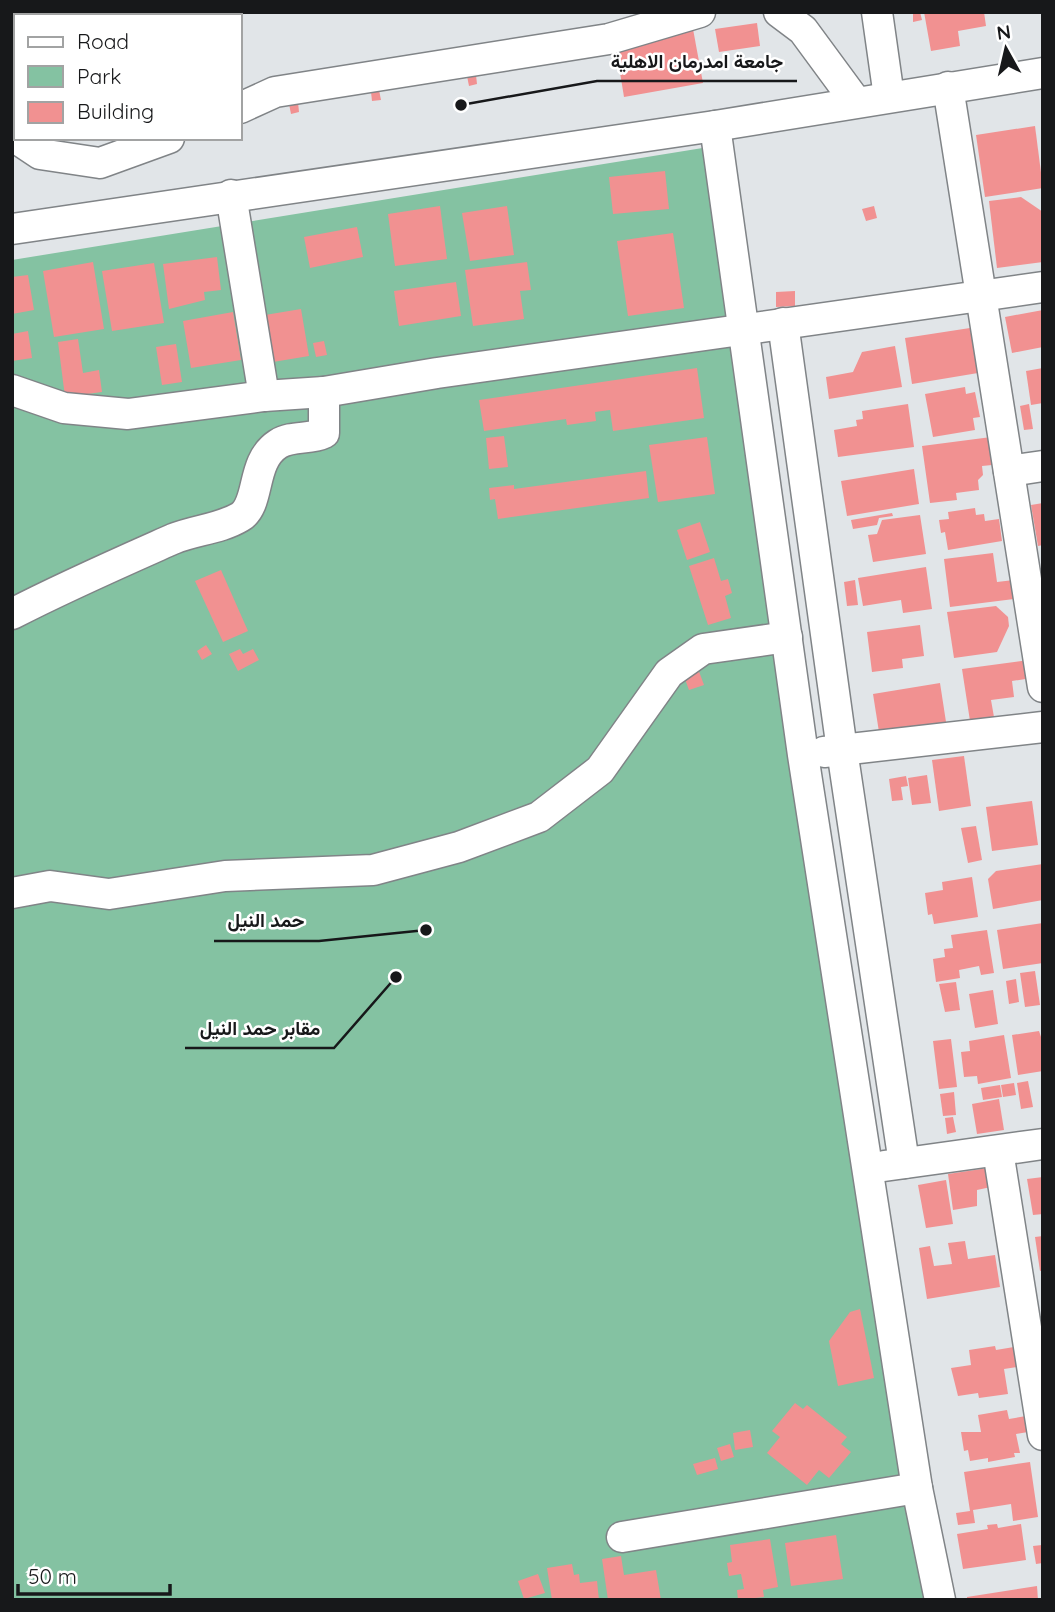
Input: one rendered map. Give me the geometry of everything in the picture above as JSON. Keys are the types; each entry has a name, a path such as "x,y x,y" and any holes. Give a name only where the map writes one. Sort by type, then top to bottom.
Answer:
{"street":[{"path":"242,107 275,92 609,40 700,12"},
{"path":"779,12 803,30 856,102"},
{"path":"877,12 888,97"},
{"path":"12,229 715,126 1043,73"},
{"path":"948,88 1039,641 1043,687"},
{"path":"715,126 803,755 917,1488 940,1600"},
{"path":"19,140 40,154 100,163 163,140"},
{"path":"231,195 264,396"},
{"path":"12,390 64,408 111,414 264,396 324,393 437,373 1043,287"},
{"path":"783,323 842,750 904,1163"},
{"path":"12,614 176,538 237,519 247,512 257,472 265,456 279,443 297,438 313,438 324,433 324,393"},
{"path":"1009,471 1043,466"},
{"path":"12,893 50,886 109,894 225,876 373,870 459,847 539,817 600,770 668,673 703,649 787,637"},
{"path":"803,755 1043,727"},
{"path":"867,1167 1043,1144"},
{"path":"998,1151 1033,1312 1043,1435"},
{"path":"622,1537 917,1488"}],"green space":[{"path":"715,146 948,1600 12,1600 12,260"}],"building":[{"path":"52,12 54,14 16,14"},
{"path":"139,12 141,14 93,14"},
{"path":"913,12 920,12 922,20 913,22"},
{"path":"924,12 984,12 986,26 958,31 960,46 931,51"},
{"path":"14,17 14,35 12,34"},
{"path":"757,23 760,46 719,52 715,29"},
{"path":"693,29 703,83 624,97 615,42"},
{"path":"476,75 477,84 469,86 467,76"},
{"path":"379,90 381,100 372,101 371,92"},
{"path":"298,102 299,112 291,114 289,104"},
{"path":"1035,126 1043,188 985,197 976,135"},
{"path":"665,171 669,209 613,214 609,177"},
{"path":"1021,197 1043,212 1043,262 997,268 989,201"},
{"path":"440,206 447,259 395,266 388,214"},
{"path":"507,206 514,255 470,261 462,213"},
{"path":"874,206 877,218 866,221 862,209"},
{"path":"357,227 363,257 310,268 304,237"},
{"path":"673,233 684,308 628,316 617,241"},
{"path":"217,257 221,290 204,292 205,300 169,309 163,264"},
{"path":"93,262 104,329 54,337 43,271"},
{"path":"527,262 531,290 520,291 524,319 473,326 465,270"},
{"path":"154,263 164,323 112,331 102,271"},
{"path":"28,275 34,310 12,314 12,277"},
{"path":"456,282 461,316 399,326 394,291"},
{"path":"795,291 795,306 776,307 776,292"},
{"path":"301,309 309,356 273,362 265,315"},
{"path":"1043,310 1043,347 1012,353 1005,317"},
{"path":"233,312 241,360 191,368 183,321"},
{"path":"970,328 978,373 912,384 905,338"},
{"path":"28,331 32,358 12,361 12,334"},
{"path":"78,339 83,373 99,370 102,392 65,397 58,342"},
{"path":"324,341 327,355 316,357 313,343"},
{"path":"176,344 182,382 162,385 156,347"},
{"path":"895,346 902,387 829,399 826,377 853,372 862,352"},
{"path":"697,368 704,418 613,431 610,410 595,412 596,421 567,425 566,419 484,431 479,400"},
{"path":"1043,368 1043,403 1031,405 1026,371"},
{"path":"965,387 966,394 975,392 980,417 973,418 975,430 933,437 925,394"},
{"path":"908,404 914,447 838,457 834,430 857,426 856,420 863,419 862,411"},
{"path":"1029,404 1033,429 1024,430 1020,406"},
{"path":"504,436 508,467 489,469 486,438"},
{"path":"999,436 1002,464 982,466 983,475 978,480 979,490 956,493 957,500 930,503 922,446"},
{"path":"707,437 715,494 658,502 649,445"},
{"path":"914,469 919,504 847,516 841,481"},
{"path":"646,471 649,498 498,519 495,499 490,500 489,488 514,485 514,489"},
{"path":"1043,503 1043,545 1038,546 1031,505"},
{"path":"975,508 976,515 984,514 985,521 999,519 1002,541 948,550 945,532 941,533 939,520 949,519 948,512"},
{"path":"892,513 893,516 879,518 877,525 853,529 851,520"},
{"path":"920,515 926,554 873,562 868,535 877,534 882,520"},
{"path":"700,522 710,552 687,560 677,530"},
{"path":"993,553 997,582 1021,579 1023,598 950,607 944,559"},
{"path":"714,558 721,581 728,579 732,593 725,596 731,618 708,625 689,566"},
{"path":"926,567 932,609 903,613 901,600 863,606 858,578"},
{"path":"221,570 248,631 223,642 195,581"},
{"path":"855,580 858,605 847,606 844,582"},
{"path":"996,606 1008,617 1009,626 997,652 954,658 947,612"},
{"path":"920,625 924,656 902,659 903,668 872,672 867,632"},
{"path":"206,645 212,654 202,660 197,651"},
{"path":"240,649 243,654 253,649 259,660 238,671 229,654"},
{"path":"1029,660 1032,678 1012,681 1014,697 991,700 994,717 970,721 962,669"},
{"path":"697,666 704,685 689,690 682,671"},
{"path":"940,683 946,722 879,732 873,694"},
{"path":"964,756 971,806 939,811 932,760"},
{"path":"927,775 931,803 912,805 908,778"},
{"path":"906,776 908,786 901,787 903,800 892,801 889,779"},
{"path":"1032,801 1038,845 992,851 986,807"},
{"path":"976,826 982,860 968,863 961,828"},
{"path":"1043,864 1043,900 993,909 988,879 996,871"},
{"path":"972,877 978,917 934,924 932,914 928,915 925,893 943,890 942,882"},
{"path":"1043,923 1043,963 1003,969 997,930"},
{"path":"987,930 994,973 981,975 979,966 959,970 960,978 936,982 933,959 945,957 944,949 953,948 951,935"},
{"path":"1035,971 1040,1005 1025,1007 1020,973"},
{"path":"1016,979 1019,1002 1009,1004 1006,981"},
{"path":"956,982 960,1010 945,1012 939,984"},
{"path":"993,990 998,1024 975,1028 969,994"},
{"path":"1039,1031 1043,1043 1043,1071 1018,1075 1012,1035"},
{"path":"1004,1035 1011,1078 978,1084 977,1076 964,1077 961,1052 970,1051 969,1041"},
{"path":"951,1039 957,1087 939,1089 933,1041"},
{"path":"1028,1081 1033,1107 1021,1109 1017,1083"},
{"path":"1014,1083 1016,1095 1003,1097 1001,1085"},
{"path":"1000,1085 1002,1097 983,1100 981,1088"},
{"path":"954,1092 956,1115 943,1116 940,1094"},
{"path":"999,1099 1004,1130 977,1134 972,1104"},
{"path":"953,1117 956,1132 947,1134 945,1118"},
{"path":"988,1168 991,1187 977,1190 977,1206 953,1210 948,1174"},
{"path":"1043,1177 1043,1214 1033,1215 1027,1179"},
{"path":"946,1180 953,1224 926,1228 918,1185"},
{"path":"1043,1236 1043,1270 1040,1271 1035,1237"},
{"path":"965,1241 968,1259 995,1255 1000,1287 927,1299 919,1248 930,1246 934,1266 952,1264 948,1243"},
{"path":"860,1309 874,1378 838,1386 829,1341 850,1312"},
{"path":"995,1346 996,1350 1014,1347 1017,1367 1004,1369 1008,1394 979,1398 978,1393 958,1396 951,1368 971,1365 969,1350"},
{"path":"795,1403 803,1409 807,1405 847,1437 841,1444 851,1452 829,1478 819,1470 807,1485 767,1453 780,1437 772,1431"},
{"path":"1007,1410 1009,1419 1026,1416 1028,1432 1016,1434 1020,1453 1014,1453 1015,1457 988,1462 988,1458 970,1461 968,1450 964,1451 961,1432 981,1432 978,1415"},
{"path":"750,1430 753,1447 735,1450 733,1433"},
{"path":"730,1444 734,1457 721,1461 717,1448"},
{"path":"715,1458 718,1469 697,1475 693,1464"},
{"path":"1030,1462 1038,1517 1013,1521 1011,1504 973,1510 975,1523 958,1525 956,1513 970,1511 964,1472"},
{"path":"997,1524 998,1528 1021,1524 1026,1560 963,1569 957,1534 988,1529 987,1525"},
{"path":"836,1535 843,1579 791,1586 785,1543"},
{"path":"770,1539 778,1587 763,1590 764,1597 738,1600 737,1590 744,1589 741,1574 729,1576 727,1563 732,1562 730,1545"},
{"path":"1042,1545 1043,1563 1036,1564 1033,1546"},
{"path":"621,1556 624,1575 656,1570 661,1600 608,1600 602,1559"},
{"path":"572,1564 574,1575 579,1574 580,1583 597,1581 599,1600 552,1600 547,1568"},
{"path":"538,1574 545,1593 524,1599 518,1581"},
{"path":"1037,1586 1038,1600 967,1600 967,1597"}],"place":[{"name":"جامعة امدرمان الاهلية","path":"461,105"},
{"name":"حمد النيل","path":"426,930"},
{"name":"مقابر حمد النيل","path":"396,977"}]}
